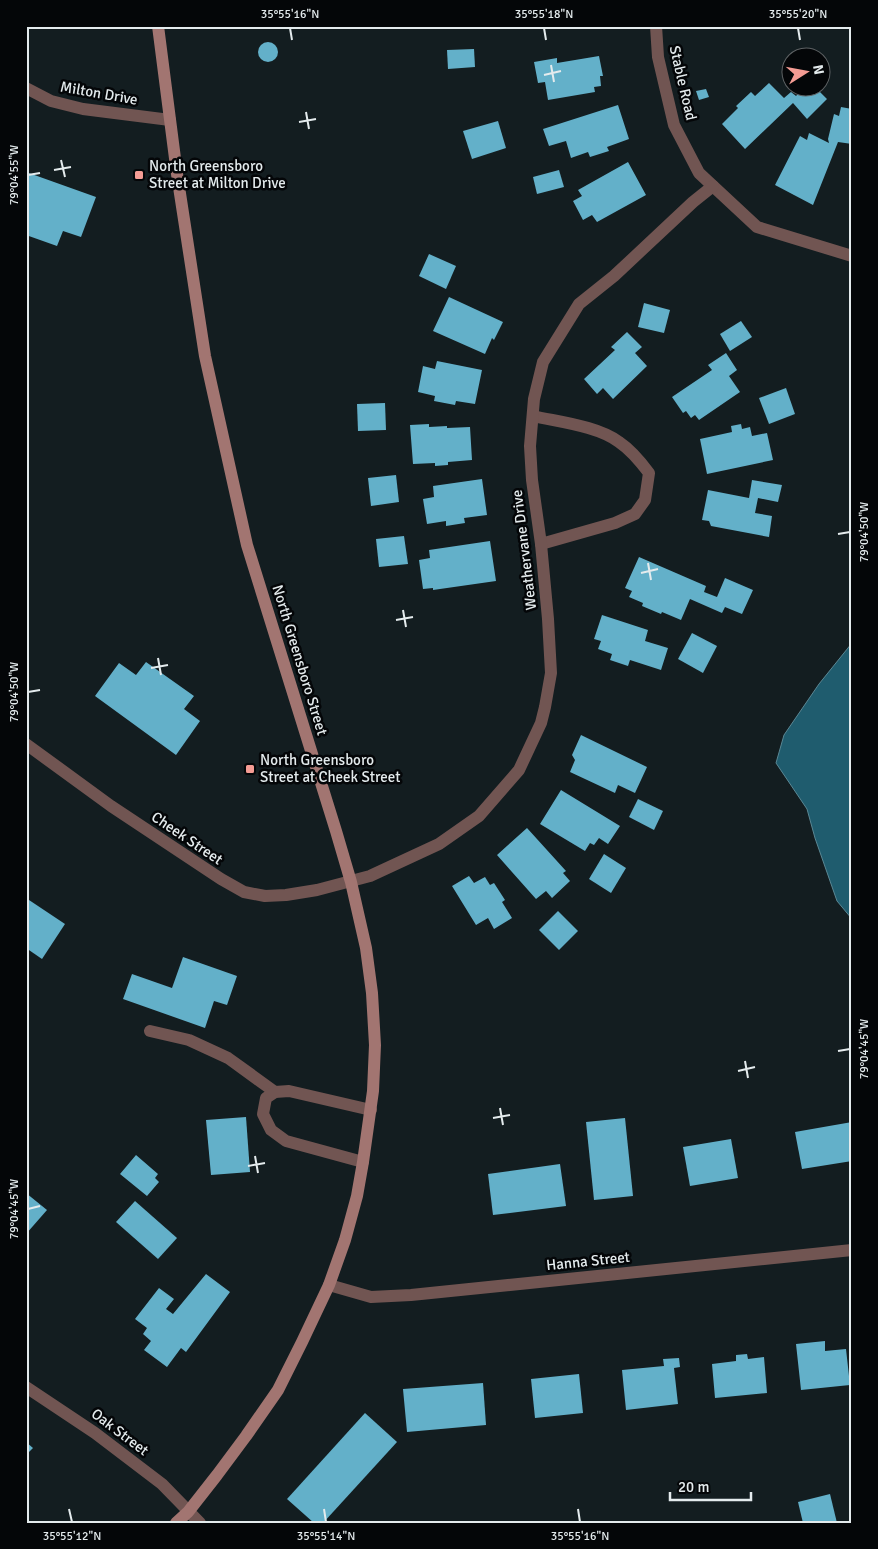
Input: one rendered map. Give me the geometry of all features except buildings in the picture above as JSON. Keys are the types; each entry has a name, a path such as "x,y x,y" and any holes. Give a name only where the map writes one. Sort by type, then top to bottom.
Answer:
{"main road":[{"name":"North Greensboro Street","path":"158,26 205,356 247,545 351,882 366,948 372,993 375,1045 370,1110 357,1196 329,1285 278,1390 246,1436 188,1512 176,1523"}],"street":[{"name":"Stable Road","path":"656,26 658,57 674,125 698,173 757,228 852,256"},
{"name":"Milton Drive","path":"26,88 51,101 83,110 170,120"},
{"name":"Weathervane Drive","path":"351,882 384,871 439,844 479,816 518,770 540,723 551,673 541,544 532,480 530,446 534,399 543,362 579,304 614,276 712,186"},
{"path":"533,416 594,430 618,440 638,458 649,473 646,500 635,514 615,523 541,544"},
{"name":"Cheek Street","path":"26,744 111,806 220,880 244,892 265,896 286,895 351,882"},
{"path":"150,1031 189,1040 228,1058 275,1092"},
{"path":"363,1162 286,1141 271,1130 263,1114 266,1098 275,1092 289,1091 370,1110"},
{"name":"Hanna Street","path":"329,1285 371,1297 411,1295 852,1250"},
{"name":"Oak Street","path":"26,1387 95,1433 162,1484 200,1523"}],"water":[{"path":"852,643 852,919 837,901 807,809 776,763 784,735 819,684"}],"place":[{"name":"North Greensboro Street at Milton Drive","path":"139,175"},
{"name":"North Greensboro Street at Cheek Street","path":"250,769"}]}
